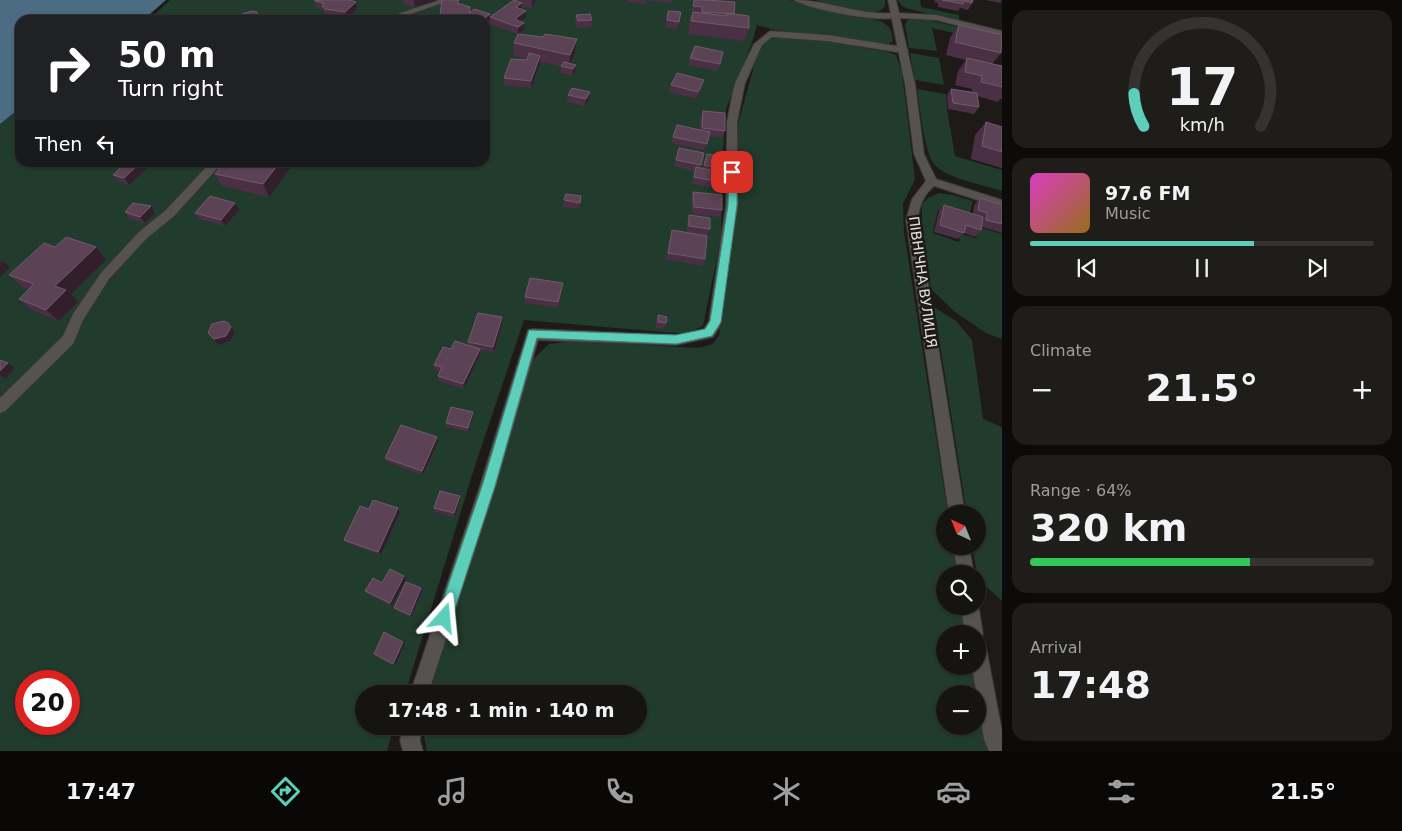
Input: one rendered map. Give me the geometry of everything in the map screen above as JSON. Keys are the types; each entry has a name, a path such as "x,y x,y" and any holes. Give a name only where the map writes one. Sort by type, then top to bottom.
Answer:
{"street":[{"path":"400,15 447,0"},
{"path":"798,0 871,16 886,17 908,14 1002,34"},
{"path":"892,0 910,84 919,154 932,182 1002,204"},
{"path":"422,685 488,486 533,334 676,340 708,333 716,322 732,205 734,115 740,83 758,44 770,34 827,38 903,50"},
{"path":"0,407 68,340 78,318 105,276 143,235 170,213 213,167"},
{"name":"ПІВНІЧНА ВУЛИЦЯ","path":"932,182 921,192 914,204 912,220 956,505"},
{"path":"982,675 994,739 999,751"},
{"path":"411,735 410,741 413,751"}],"green space":[{"path":"170,0 789,0 880,21 888,27 893,41 887,45 775,30 757,25 752,43 726,109 721,238 703,326 686,334 524,320 474,469 408,685 355,685 355,735 391,735 387,751 0,751 0,124 15,112 15,167 490,167 490,15 154,15"},
{"path":"814,0 885,0 885,6 880,11 871,13"},
{"path":"898,0 920,0 921,7 959,15 959,21 909,9 902,6"},
{"path":"919,18 1002,37 1002,44 932,28 937,51 909,48 905,24 908,20"},
{"path":"776,37 800,37 888,52 896,55 902,72 915,180 903,203 904,232 947,505 936,505 936,555 955,555 956,565 936,565 936,615 965,615 966,625 936,625 936,675 975,675 977,685 936,685 936,735 986,735 989,751 427,751 424,735 647,735 647,685 432,685 530,362 549,344 574,341 698,348 713,344 719,335 727,277 736,180 738,124 759,48 768,40"},
{"path":"910,53 939,58 944,85 915,80"},
{"path":"917,89 946,94 955,156 1002,170 1002,191 956,178 934,164 925,139"},
{"path":"939,193 973,201 968,219 938,210 933,233 959,242 961,234 976,238 978,227 1002,234 1002,339 986,333 955,312 931,289 922,232 922,204 928,198"},
{"path":"934,307 956,321 972,340 983,419 1002,427 1002,601 986,586 986,565 975,565 974,555 986,555 986,505 966,505"}],"water":[{"path":"0,0 166,0 149,15 15,15 15,112 0,124"}],"building":[{"path":"315,0 349,0 356,2 345,12 325,9 322,6 324,3"},
{"path":"442,0 459,0 457,3 470,7 469,13 474,9 490,14 489,15 440,15"},
{"path":"514,0 522,3 516,7 526,11 515,19 524,23 518,27 490,17"},
{"path":"694,0 735,2 734,14 702,12 702,7 693,6"},
{"path":"942,0 973,0 972,3 964,1 963,4"},
{"path":"252,11 257,12 257,15 242,14"},
{"path":"668,11 681,12 679,22 667,20"},
{"path":"693,12 726,16 727,13 749,16 749,28 691,21"},
{"path":"590,14 592,20 578,21 576,15"},
{"path":"959,25 1002,35 1001,53 955,42"},
{"path":"518,34 543,37 545,34 577,39 570,55 514,43"},
{"path":"695,46 723,52 720,64 690,58"},
{"path":"529,53 540,56 531,81 504,78 511,59 527,60"},
{"path":"967,58 1002,66 1002,87 981,82 982,76 965,72"},
{"path":"564,62 576,65 573,69 561,66"},
{"path":"677,73 704,80 698,92 671,85"},
{"path":"572,88 590,92 586,99 568,95"},
{"path":"951,89 977,93 979,107 953,103"},
{"path":"703,111 725,113 725,131 702,128"},
{"path":"986,122 1002,127 1002,152 982,146"},
{"path":"677,125 710,132 707,144 673,137"},
{"path":"679,148 704,153 701,165 676,160"},
{"path":"707,154 719,156 717,168 704,165"},
{"path":"121,167 136,167 124,178 113,175"},
{"path":"276,167 263,184 215,174 220,168 218,168"},
{"path":"696,167 715,171 714,181 694,177"},
{"path":"693,192 722,195 722,210 694,207"},
{"path":"566,194 581,196 580,203 564,200"},
{"path":"210,196 235,203 221,220 195,213"},
{"path":"980,198 1002,205 1002,224 986,220 987,213 978,210"},
{"path":"133,203 151,206 140,217 125,212"},
{"path":"944,205 983,217 981,230 966,225 964,233 940,225"},
{"path":"689,215 710,218 710,229 689,226"},
{"path":"672,230 707,236 705,259 668,253"},
{"path":"66,237 96,247 55,286 66,290 46,310 19,299 34,284 9,275 44,243 55,247"},
{"path":"530,278 563,283 558,302 525,297"},
{"path":"478,313 502,317 493,347 468,342"},
{"path":"658,315 667,317 666,323 658,322"},
{"path":"224,321 231,327 226,336 214,339 208,333 212,324"},
{"path":"455,341 480,349 463,384 438,376 442,367 434,365 443,347 451,349"},
{"path":"0,360 8,363 0,371"},
{"path":"451,407 473,412 468,428 446,423"},
{"path":"401,425 437,437 422,471 385,458"},
{"path":"440,491 460,496 454,513 434,508"},
{"path":"373,500 398,508 378,552 344,540 360,506 369,509"},
{"path":"390,569 404,576 390,603 365,591 373,578 382,583"},
{"path":"406,582 421,588 410,615 394,608"},
{"path":"384,632 403,642 393,664 374,654"}],"route":[{"path":"444,618 488,486 533,334 560,333 676,340 708,333 716,322 732,205 732,172"}]}
